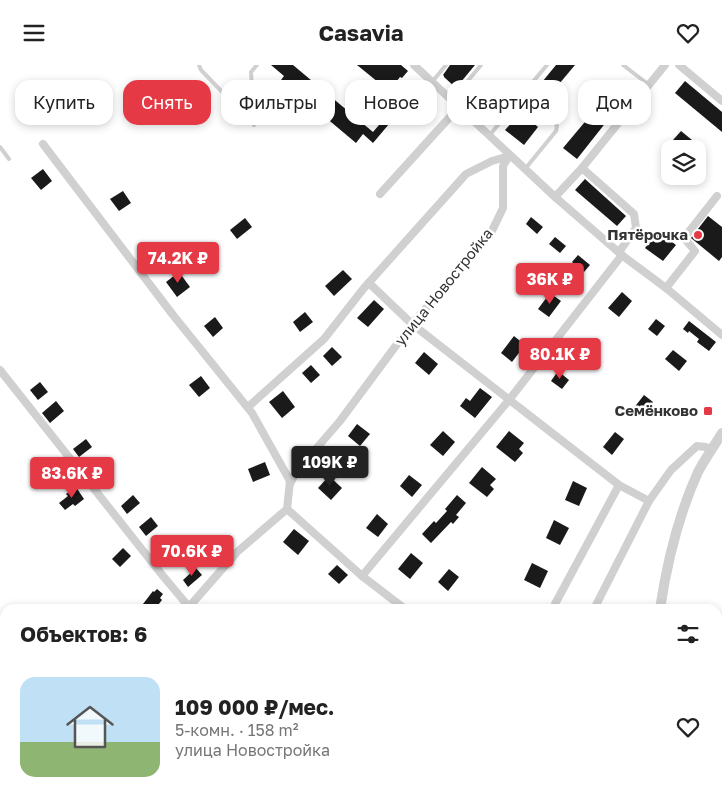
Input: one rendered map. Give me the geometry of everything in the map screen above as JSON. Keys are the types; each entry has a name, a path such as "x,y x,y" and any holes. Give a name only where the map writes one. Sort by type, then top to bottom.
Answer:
{"street":[{"path":"651,82 665,65"},
{"path":"679,65 722,101"},
{"path":"418,66 430,80"},
{"path":"437,87 447,97"},
{"path":"380,194 447,119"},
{"path":"477,125 620,254 666,288 722,335"},
{"path":"555,197 582,168 617,125"},
{"path":"43,144 173,315 248,407 287,475 290,484"},
{"path":"248,407 324,339 369,283 466,174 492,161 510,156"},
{"name":"улица Новостройка","path":"287,509 290,484 296,472 340,421 412,324 490,235 503,208 503,166 510,156"},
{"path":"362,576 509,399 620,254 636,228 634,213 582,168"},
{"path":"666,288 695,251 684,238 717,196"},
{"path":"369,283 412,324 619,485 648,501"},
{"path":"0,370 187,604"},
{"path":"661,604 665,577 678,524 698,471 722,433"},
{"path":"596,604 648,501 671,470 697,446 706,447 711,450"},
{"path":"555,604 619,485"},
{"path":"193,604 237,552 287,509 362,576 398,604"}],"lane":[{"path":"199,65 254,125 251,72 257,65"},
{"path":"434,80 446,65"},
{"path":"468,80 481,65"},
{"path":"534,80 547,65"},
{"path":"623,65 642,80"},
{"path":"489,136 498,125"},
{"path":"525,169 556,131 556,125"},
{"path":"0,147 9,159"}],"building":[{"path":"271,65 293,65 311,80 281,80 284,76"},
{"path":"357,65 401,65 408,71 398,80 375,80"},
{"path":"450,65 475,65 463,80 447,80 443,75"},
{"path":"556,65 575,65 562,80 544,80"},
{"path":"685,81 722,112 722,132 675,93"},
{"path":"335,100 345,109 345,125 365,125 373,132 379,125 388,125 373,143 363,134 356,143 335,125"},
{"path":"509,125 536,125 538,127 524,145 505,130"},
{"path":"582,125 604,125 577,159 563,148"},
{"path":"681,131 692,140 673,140"},
{"path":"43,169 52,181 41,190 31,178"},
{"path":"585,179 626,216 617,226 575,190"},
{"path":"123,191 131,203 119,211 110,199"},
{"path":"708,216 722,227 722,257 719,261 691,238"},
{"path":"531,217 543,227 537,234 526,224"},
{"path":"245,218 252,227 237,239 230,230"},
{"path":"658,231 676,245 663,261 645,248"},
{"path":"555,237 566,246 560,253 549,244"},
{"path":"578,255 590,265 584,272 572,262"},
{"path":"343,270 352,279 334,296 325,286"},
{"path":"179,272 190,287 177,297 166,282"},
{"path":"622,292 632,301 619,317 608,308"},
{"path":"550,293 561,301 549,317 538,309"},
{"path":"374,300 384,309 368,327 357,318"},
{"path":"305,312 313,322 300,332 293,322"},
{"path":"215,317 223,328 213,337 204,326"},
{"path":"656,319 665,326 657,336 648,329"},
{"path":"689,321 716,342 709,351 697,342 699,339 683,329"},
{"path":"514,336 525,345 512,362 501,353"},
{"path":"582,342 593,351 579,367 568,358"},
{"path":"332,347 342,357 332,366 323,356"},
{"path":"673,350 687,361 679,371 665,359"},
{"path":"424,352 438,364 429,375 415,363"},
{"path":"311,365 320,375 311,383 302,373"},
{"path":"558,371 569,380 562,389 551,381"},
{"path":"201,376 210,388 199,397 189,385"},
{"path":"40,382 48,392 38,400 30,390"},
{"path":"480,388 492,397 475,418 460,406 466,398 470,401"},
{"path":"283,391 295,407 282,418 269,402"},
{"path":"644,395 653,402 642,416 633,409"},
{"path":"56,401 64,411 50,423 42,413"},
{"path":"357,424 370,434 360,446 348,436"},
{"path":"443,431 455,442 443,456 430,445"},
{"path":"509,431 524,443 519,449 523,453 515,462 496,447"},
{"path":"615,432 624,439 612,455 603,447"},
{"path":"86,439 92,447 79,457 73,449"},
{"path":"265,462 270,475 253,482 248,469"},
{"path":"482,467 496,479 490,485 494,489 487,497 469,483"},
{"path":"409,475 422,485 412,497 400,486"},
{"path":"329,476 342,488 331,500 318,488"},
{"path":"573,481 587,488 579,506 565,500"},
{"path":"76,487 84,499 75,506 73,504 65,510 59,503 68,496 66,494"},
{"path":"133,495 140,503 127,514 121,506"},
{"path":"457,495 466,503 456,515 459,517 453,524 451,522 431,543 422,534 447,511 445,509"},
{"path":"377,514 388,524 378,537 366,528"},
{"path":"151,517 158,526 146,536 139,527"},
{"path":"554,520 569,528 560,545 546,538"},
{"path":"294,529 309,541 298,555 283,542"},
{"path":"178,543 184,550 170,562 163,555"},
{"path":"123,548 131,556 120,567 112,559"},
{"path":"411,553 423,563 410,579 398,569"},
{"path":"532,563 548,571 540,588 524,580"},
{"path":"337,565 348,575 339,584 328,574"},
{"path":"196,568 202,575 188,587 183,580"},
{"path":"449,569 459,577 448,591 438,582"},
{"path":"157,589 163,594 159,604 143,604 153,591"}],"place":[{"name":"Пятёрочка","path":"698,235"},
{"name":"Семёнково","path":"708,411"}]}
